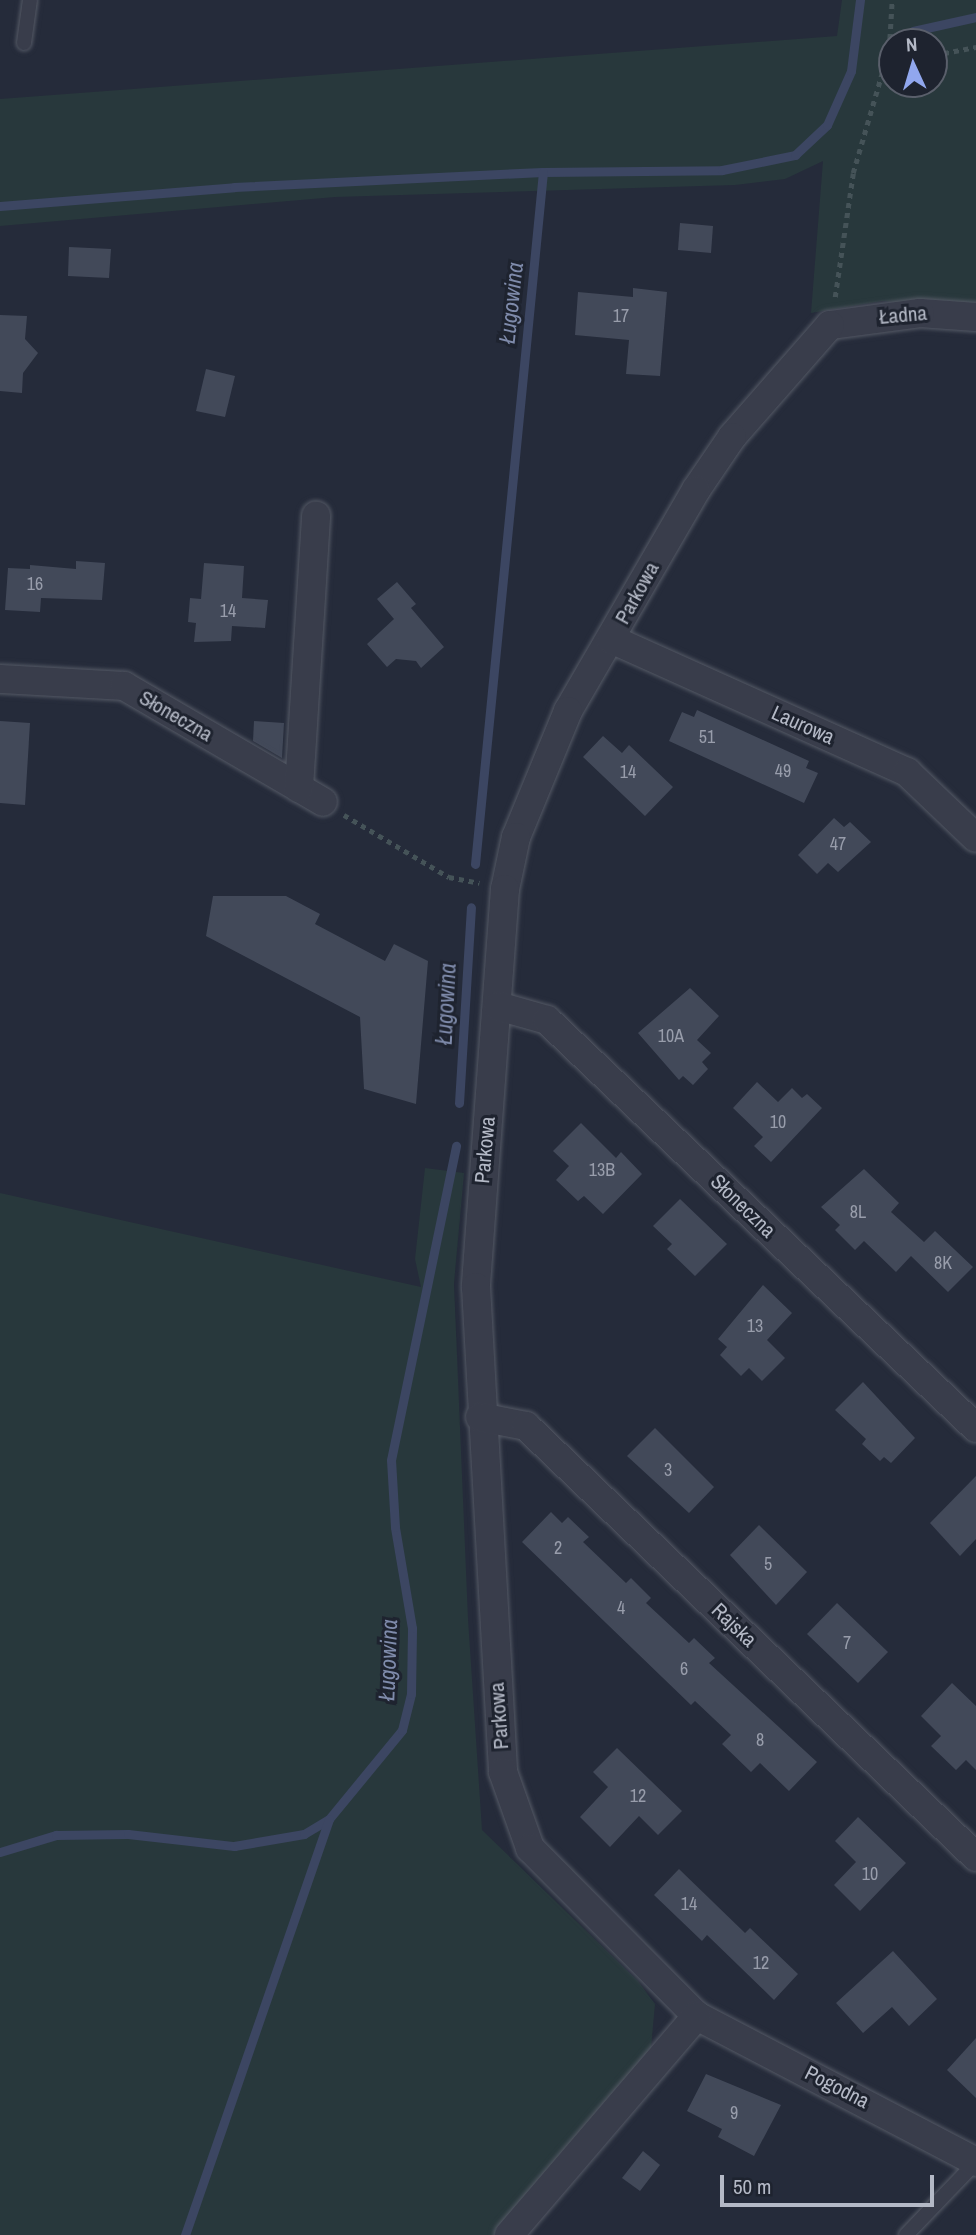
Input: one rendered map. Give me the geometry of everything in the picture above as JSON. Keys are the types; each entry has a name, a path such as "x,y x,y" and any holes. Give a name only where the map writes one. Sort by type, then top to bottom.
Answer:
{"street":[{"name":"Ładna","path":"831,325 919,313 976,317"},
{"name":"Parkowa","path":"696,2016 530,1848 503,1773 480,1417 476,1287 505,889 516,837 547,754 696,489 725,447 831,325"},
{"path":"311,795 316,516"},
{"name":"Laurowa","path":"611,639 907,772 976,838"},
{"name":"Słoneczna","path":"0,679 124,686 311,795"},
{"name":"Słoneczna","path":"498,1006 547,1020 976,1428"},
{"name":"Rajska","path":"480,1417 526,1426 976,1857"},
{"path":"509,2235 696,2016"},
{"name":"Pogodna","path":"696,2016 976,2162"}],"lane":[{"path":"24,43 30,0"},
{"path":"906,2235 976,2162"}],"path":[{"path":"890,28 892,0"},
{"path":"948,52 976,47"},
{"path":"831,325 853,173 878,87"},
{"path":"311,795 449,877 505,889"}],"shaded area":[{"path":"842,0 976,0 976,308 882,301 811,313 823,161 785,179 735,185 335,197 0,226 0,99 837,36"},
{"path":"425,1168 464,1173 454,1284 468,1619 482,1830 638,1981 655,2004 651,2048 494,2235 0,2235 0,1193 421,1287 415,1259"}],"building":[{"path":"680,223 713,226 711,253 678,250"},
{"path":"69,247 111,249 109,278 68,276"},
{"path":"633,288 667,292 660,376 626,374 629,340 575,335 578,292 633,297"},
{"path":"0,315 27,316 25,339 38,353 23,373 22,393 0,391"},
{"path":"206,369 235,376 225,417 196,411"},
{"path":"76,561 105,563 102,600 41,598 40,612 5,610 8,568 30,569 30,565 76,569"},
{"path":"204,563 244,566 242,598 268,600 265,628 232,626 231,641 194,642 196,623 188,622 190,598 201,599"},
{"path":"397,582 416,604 411,608 444,647 421,668 416,661 396,659 387,667 367,644 394,619 377,599"},
{"path":"697,710 809,761 806,768 818,773 804,803 669,741 682,712 694,717"},
{"path":"0,721 30,723 25,805 0,803"},
{"path":"254,721 284,723 282,758 253,741"},
{"path":"603,736 622,753 629,745 673,787 645,816 583,757"},
{"path":"834,818 844,827 850,822 871,842 838,872 828,863 817,874 798,855"},
{"path":"213,896 286,896 320,914 315,924 385,961 394,944 428,961 416,1104 364,1089 360,1017 206,936"},
{"path":"690,988 719,1016 697,1040 711,1053 702,1062 708,1069 693,1085 683,1076 679,1080 638,1033"},
{"path":"757,1082 778,1102 792,1088 802,1098 807,1094 822,1108 771,1162 754,1146 763,1137 733,1108"},
{"path":"581,1123 616,1158 621,1152 642,1174 603,1214 584,1196 578,1201 556,1180 569,1166 553,1151"},
{"path":"864,1169 899,1203 891,1212 924,1242 935,1231 973,1267 948,1292 911,1256 896,1272 864,1241 855,1250 835,1230 840,1225 821,1207"},
{"path":"680,1199 727,1244 695,1276 667,1249 672,1244 653,1226"},
{"path":"763,1285 792,1313 767,1340 785,1358 762,1381 749,1368 741,1376 720,1355 727,1347 718,1339"},
{"path":"863,1382 915,1438 891,1463 884,1457 880,1461 862,1444 866,1439 835,1410"},
{"path":"655,1428 714,1487 689,1513 627,1456"},
{"path":"976,1476 976,1539 960,1556 930,1523"},
{"path":"551,1512 562,1523 568,1517 589,1537 583,1542 626,1583 631,1578 651,1598 646,1603 689,1643 694,1638 715,1658 709,1663 817,1762 789,1791 760,1763 751,1772 722,1744 731,1735 695,1701 691,1705 522,1542"},
{"path":"759,1525 807,1572 776,1605 730,1555"},
{"path":"837,1603 888,1652 858,1683 807,1634"},
{"path":"952,1683 976,1706 976,1770 966,1760 956,1770 931,1746 941,1736 921,1716"},
{"path":"617,1748 682,1811 658,1835 639,1816 610,1847 580,1817 608,1787 593,1772"},
{"path":"858,1817 906,1863 860,1911 834,1885 856,1862 835,1841"},
{"path":"679,1869 745,1933 750,1928 798,1974 774,2000 707,1935 702,1941 654,1895"},
{"path":"893,1951 937,1999 909,2026 892,2007 863,2033 836,2003"},
{"path":"976,2038 976,2098 947,2070"},
{"path":"706,2074 781,2105 754,2156 718,2137 722,2129 687,2111"},
{"path":"643,2151 660,2165 640,2191 622,2178"}],"waterway":[{"path":"0,206 234,187 543,172 722,170 795,155 827,125 851,71 860,0"},
{"path":"926,28 976,17"},
{"name":"Ługowina","path":"475,864 543,172"},
{"name":"Ługowina","path":"459,1103 471,907"},
{"name":"Ługowina","path":"0,1852 56,1835 128,1834 234,1846 304,1834 329,1819 402,1730 411,1694 412,1628 395,1527 391,1460 456,1146"},
{"path":"185,2235 329,1819"}]}
